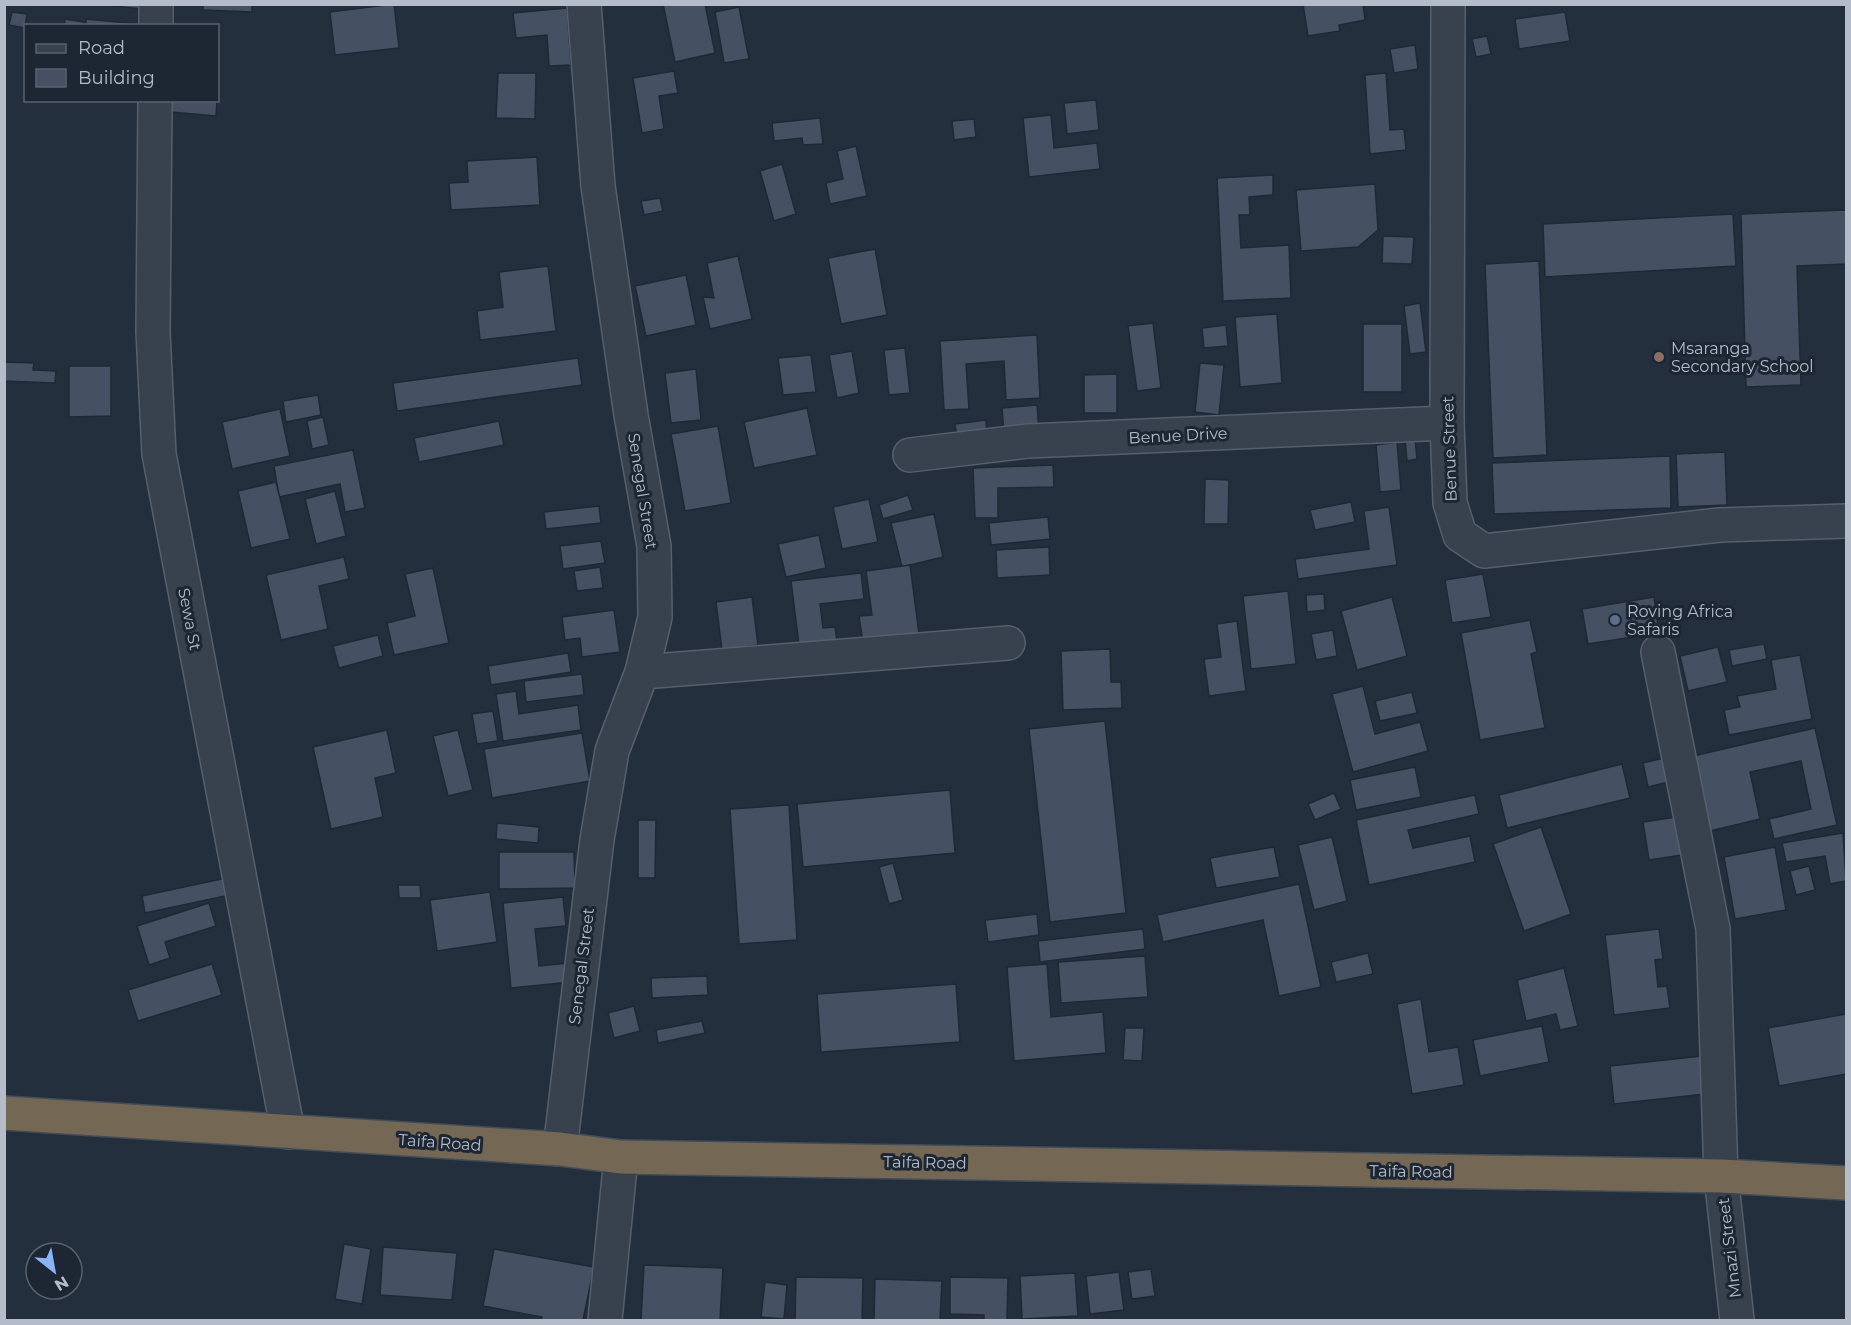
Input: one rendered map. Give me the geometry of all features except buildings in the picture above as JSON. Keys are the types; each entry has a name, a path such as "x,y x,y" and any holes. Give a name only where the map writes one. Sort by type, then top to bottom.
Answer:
{"highway":[{"name":"Taifa Road","path":"4,1113 560,1149 621,1157 1721,1176 1846,1183"}],"street":[{"path":"156,4 156,24"},
{"name":"Senegal Street","path":"560,1149 596,852 610,763 642,672 654,616 654,546 631,415 597,186 584,4"},
{"name":"Benue Street","path":"1448,4 1447,423 1450,503 1460,535 1485,551 1720,525 1846,521"},
{"name":"Sewa St","path":"155,102 153,332 159,454 288,1132"},
{"name":"Benue Drive","path":"910,455 1028,441 1447,423"},
{"path":"642,672 1008,643"},
{"name":"Mnazi Street","path":"1658,652 1713,929 1721,1176 1737,1320"},
{"path":"605,1320 621,1157"}],"place":[{"name":"Msaranga Secondary School","path":"1659,357"},
{"name":"Roving Africa Safaris","path":"1615,620"}]}
